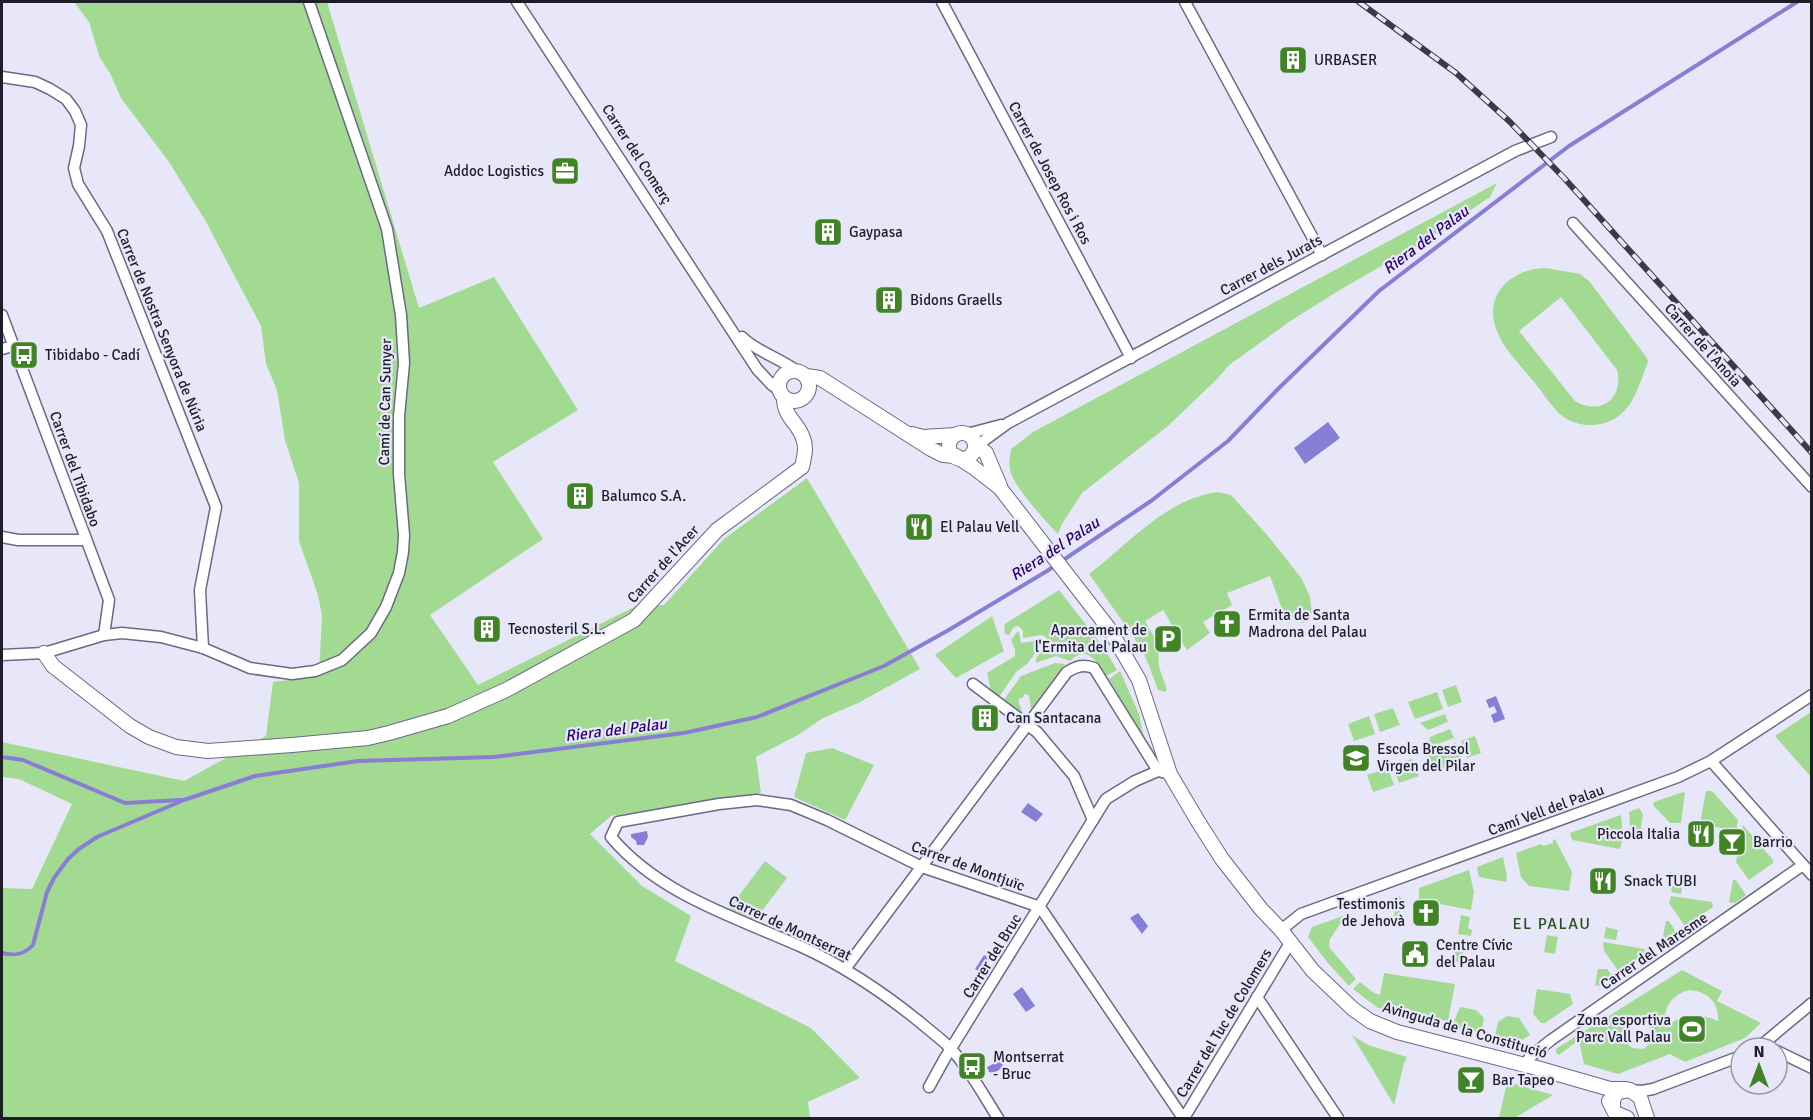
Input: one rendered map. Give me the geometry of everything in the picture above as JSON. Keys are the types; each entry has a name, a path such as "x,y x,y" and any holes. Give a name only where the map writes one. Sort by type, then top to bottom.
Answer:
{"street":[{"name":"Camí de Can Sunyer","path":"2,656 44,654 104,635 122,633 160,637 203,648 250,668 292,674 315,671 342,660 371,633 386,607 399,573 404,536 399,474 399,416 404,363 401,315 387,229 309,2"},
{"name":"Carrer del Comerç","path":"517,2 728,325 758,369 782,394 789,417 799,429"},
{"name":"Carrer de Josep Ros i Ros","path":"942,2 1131,358"},
{"path":"1185,2 1322,255"},
{"name":"Carrer de Nostra Senyora de Núria","path":"2,77 35,82 66,99 75,111 81,125 74,168 78,184 107,231 216,507 200,590 203,648"},
{"name":"Carrer dels Jurats","path":"966,438 1008,423 1515,151 1551,137"},
{"name":"Carrer de l'Anoia","path":"1573,223 1812,487"},
{"name":"Carrer del Tibidabo","path":"2,315 109,600 104,635"},
{"name":"Carrer del Comerç","path":"728,325 750,345 802,374 820,378 943,455 956,456 1000,488"},
{"path":"2,349 13,346"},
{"path":"792,371 802,374 809,381 809,391 798,401 789,400 782,394 780,380 792,371"},
{"path":"809,391 821,387 838,390"},
{"path":"798,401 799,429"},
{"name":"Carrer dels Jurats","path":"966,438 982,442 1008,423"},
{"name":"Carrer de l'Acer","path":"44,654 53,666 130,726 149,737 176,747 208,751 341,740 389,733 448,716 506,690 634,620 717,530 802,467 806,451 804,438 799,429"},
{"name":"Carrer del Comerç","path":"902,431 923,437 966,438"},
{"path":"986,453 992,435"},
{"path":"966,438 986,453 1000,488 1110,630 1139,680 1164,772"},
{"path":"966,438 974,452 968,457 956,456 950,446 966,438"},
{"path":"2,537 18,540 86,540"},
{"path":"845,969 1067,672 1076,666 1094,668 1164,772"},
{"path":"973,684 1037,732 1074,776 1093,820"},
{"name":"Camí Vell del Palau","path":"1281,930 1301,914 1678,777 1711,761 1812,695"},
{"path":"1711,761 1812,875"},
{"name":"Carrer del Bruc","path":"929,1087 1106,799 1135,781 1164,772"},
{"name":"Avinguda de la Constitució","path":"1164,772 1221,859 1313,971 1353,1010 1370,1021 1406,1034 1589,1084 1610,1089 1628,1089"},
{"name":"Carrer de Montjuïc","path":"613,830 618,822 719,804 757,800 791,805 827,820 922,867 1040,908"},
{"name":"Carrer de Montserrat","path":"613,830 610,837 627,856 700,904 804,948 845,969 890,997 952,1050 998,1119"},
{"name":"Carrer del Maresme","path":"1525,1065 1530,1057 1551,1040 1803,865"},
{"path":"1040,908 1184,1119"},
{"name":"Carrer del Tuc de Colomers","path":"1184,1119 1290,943"},
{"path":"1257,998 1338,1119"},
{"path":"1776,1036 1812,1003"},
{"path":"1789,1057 1812,1068"},
{"path":"1624,1116 1614,1096 1628,1089 1642,1091 1653,1089 1729,1060"},
{"path":"1589,1084 1607,1097 1624,1116"},
{"path":"1628,1089 1637,1094 1642,1112"},
{"path":"1642,1112 1646,1096 1653,1089"},
{"path":"1624,1116 1642,1112"}],"green space":[{"path":"74,2 327,2 419,308 494,277 578,410 493,462 543,539 430,615 478,685 636,606 664,605 724,539 807,478 920,669 858,703 823,718 798,735 756,757 761,793 611,816 590,834 642,886 691,916 675,961 811,1028 860,1078 808,1102 810,1118 2,1118 2,888 32,889 72,804 19,779 2,777 2,742 184,781 266,736 273,682 319,676 322,616 318,595 299,541 299,483 285,440 277,390 266,364 261,326 205,220 169,162 121,98 110,73 100,58 89,22"},
{"path":"1497,183 1490,197 1425,241 1292,320 1229,365 1168,426 1082,493 1058,534 1019,488 1010,470 1011,449 1033,432"},
{"path":"1546,268 1580,274 1589,281 1647,358 1648,362 1633,399 1624,412 1616,418 1589,425 1579,424 1561,415 1500,338 1493,318 1497,295 1512,278 1534,269","holes":["1561,297 1617,370 1617,389 1613,397 1601,405 1593,407 1584,405 1575,401 1519,331"]},
{"path":"1218,492 1231,495 1302,579 1310,597 1312,614 1303,623 1294,619 1286,620 1270,576 1227,593 1232,605 1203,622 1210,633 1187,650 1163,610 1145,621 1158,644 1159,667 1167,689 1165,692 1158,690 1146,658 1133,636 1089,574 1165,513 1181,503"},
{"path":"1059,590 1104,648 1117,670 1106,676 1091,657 1082,654 1070,661 1056,656 1036,663 1036,658 1048,644 1046,637 1041,635 1023,638 1023,630 1018,626 1014,627 1009,635 1005,634 1005,624"},
{"path":"992,616 1004,651 956,678 935,655"},
{"path":"1019,632 1021,643 1041,640 1043,643 1027,664 1016,672 999,697 991,691 987,673 1015,656 1011,640"},
{"path":"1055,663 1065,664 1031,709 1029,695 1024,694 1023,698 1019,698 1024,717 1003,701 1021,676"},
{"path":"1120,671 1139,714 1144,738 1109,679"},
{"path":"1456,685 1462,702 1448,707 1442,690"},
{"path":"1437,692 1443,709 1415,719 1408,702"},
{"path":"1393,708 1400,725 1380,732 1374,714"},
{"path":"1811,712 1811,777 1775,736"},
{"path":"1445,714 1448,722 1428,730 1420,723"},
{"path":"1369,716 1375,734 1354,741 1348,724"},
{"path":"1450,729 1454,738 1429,747 1430,737"},
{"path":"1475,736 1481,753 1467,758 1461,741"},
{"path":"1456,743 1462,760 1434,771 1427,753"},
{"path":"832,748 874,765 845,820 794,797 806,753"},
{"path":"1412,759 1419,776 1399,783 1393,766"},
{"path":"1388,768 1394,785 1373,792 1367,775"},
{"path":"1706,791 1712,791 1738,820 1736,831 1700,824"},
{"path":"1685,793 1681,823 1670,823 1653,805 1654,802"},
{"path":"1639,808 1643,814 1639,840 1631,839 1629,812"},
{"path":"1621,815 1623,837 1620,849 1572,840 1570,833"},
{"path":"1743,825 1773,860 1773,863 1749,880 1736,862"},
{"path":"1555,839 1572,872 1569,891 1529,886 1521,877 1516,853 1541,844 1543,846 1553,843"},
{"path":"1503,857 1506,882 1479,877 1477,867"},
{"path":"765,861 787,878 755,920 729,909"},
{"path":"1469,870 1474,892 1471,910 1419,900 1419,888"},
{"path":"1669,872 1684,875 1681,894 1671,892 1674,878 1669,876"},
{"path":"1733,880 1736,880 1746,895 1735,903 1729,902"},
{"path":"1399,896 1402,899 1397,925 1393,925 1396,902 1387,905 1385,901"},
{"path":"1671,896 1712,902 1713,907 1685,926 1669,903"},
{"path":"1346,915 1330,939 1329,947 1356,979 1349,986 1308,937 1312,927"},
{"path":"1461,915 1470,917 1468,928 1472,930 1471,936 1458,934"},
{"path":"1666,921 1669,921 1676,932 1666,939 1665,943 1668,947 1666,949 1661,947"},
{"path":"1606,927 1618,930 1616,940 1604,938"},
{"path":"1547,935 1558,937 1555,954 1544,952"},
{"path":"1456,942 1467,944 1459,962 1453,961"},
{"path":"1603,942 1645,949 1644,954 1619,972 1604,951"},
{"path":"1598,969 1607,969 1613,977 1600,986 1595,985"},
{"path":"1682,970 1722,991 1717,1001 1761,1023 1747,1036 1729,1036 1729,1044 1685,1062 1670,1054 1618,1074 1584,1064 1579,1040 1559,1055 1556,1049","holes":["1696,991 1707,996 1714,1003 1717,1008 1718,1021 1692,1016 1666,1025 1666,1012 1670,1002 1684,992","1633,1022 1647,1023 1652,1031 1653,1040 1644,1049 1632,1048 1625,1042 1625,1030"]},
{"path":"1384,973 1455,984 1448,1021 1378,1008 1353,989 1360,982 1380,995"},
{"path":"1537,989 1570,994 1573,1004 1545,1023 1541,1023 1533,1014"},
{"path":"1460,1007 1476,1010 1484,1018 1481,1033 1452,1026"},
{"path":"1507,1016 1519,1018 1530,1035 1519,1042 1495,1036 1498,1022"},
{"path":"1352,1035 1368,1045 1407,1057 1394,1105"},
{"path":"1507,1082 1553,1095 1515,1118 1499,1118"}],"shaded area":[{"path":"1328,422 1340,438 1305,464 1294,448"},
{"path":"1496,696 1505,719 1494,723 1491,715 1497,712 1494,706 1489,708 1486,700"},
{"path":"1028,803 1043,814 1036,822 1021,812"},
{"path":"647,831 648,837 644,845 637,845 631,834"},
{"path":"1138,913 1148,926 1142,934 1130,918"},
{"path":"984,955 991,959 984,969 984,975 975,969"},
{"path":"1022,987 1035,1006 1026,1012 1013,994"},
{"path":"999,1060 1003,1063 1002,1068 994,1073 989,1072 987,1067 993,1064 993,1061"}],"waterway":[{"name":"Riera del Palau","path":"2,953 19,954 33,945 47,892 68,859 79,849 97,837 184,800 255,776 358,761 494,757 684,733 757,717 884,666 1047,571 1151,501 1228,441 1379,291 1569,146 1797,2"},
{"path":"2,757 23,760 125,803 181,800"}],"railway":[{"path":"1359,2 1456,73 1509,121 1565,179 1812,453"}],"place":[{"name":"URBASER","path":"1293,60"},
{"name":"Addoc Logistics","path":"565,171"},
{"name":"Gaypasa","path":"828,232"},
{"name":"Bidons Graells","path":"889,300"},
{"name":"Tibidabo - Cadí","path":"24,355"},
{"name":"Balumco S.A.","path":"580,496"},
{"name":"El Palau Vell","path":"919,527"},
{"name":"Ermita de Santa Madrona del Palau","path":"1227,624"},
{"name":"Tecnosteril S.L.","path":"487,629"},
{"name":"Aparcament de l'Ermita del Palau","path":"1168,639"},
{"name":"Can Santacana","path":"985,718"},
{"name":"Escola Bressol Virgen del Pilar","path":"1356,758"},
{"name":"Piccola Italia","path":"1701,834"},
{"name":"Barrio","path":"1732,842"},
{"name":"Snack TUBI","path":"1603,881"},
{"name":"Testimonis de Jehovà","path":"1426,913"},
{"name":"Centre Cívic del Palau","path":"1415,954"},
{"name":"Zona esportiva Parc Vall Palau","path":"1692,1029"},
{"name":"Montserrat - Bruc","path":"972,1066"},
{"name":"Bar Tapeo","path":"1471,1080"}],"district":[{"name":"EL PALAU","path":"1552,924"}]}
